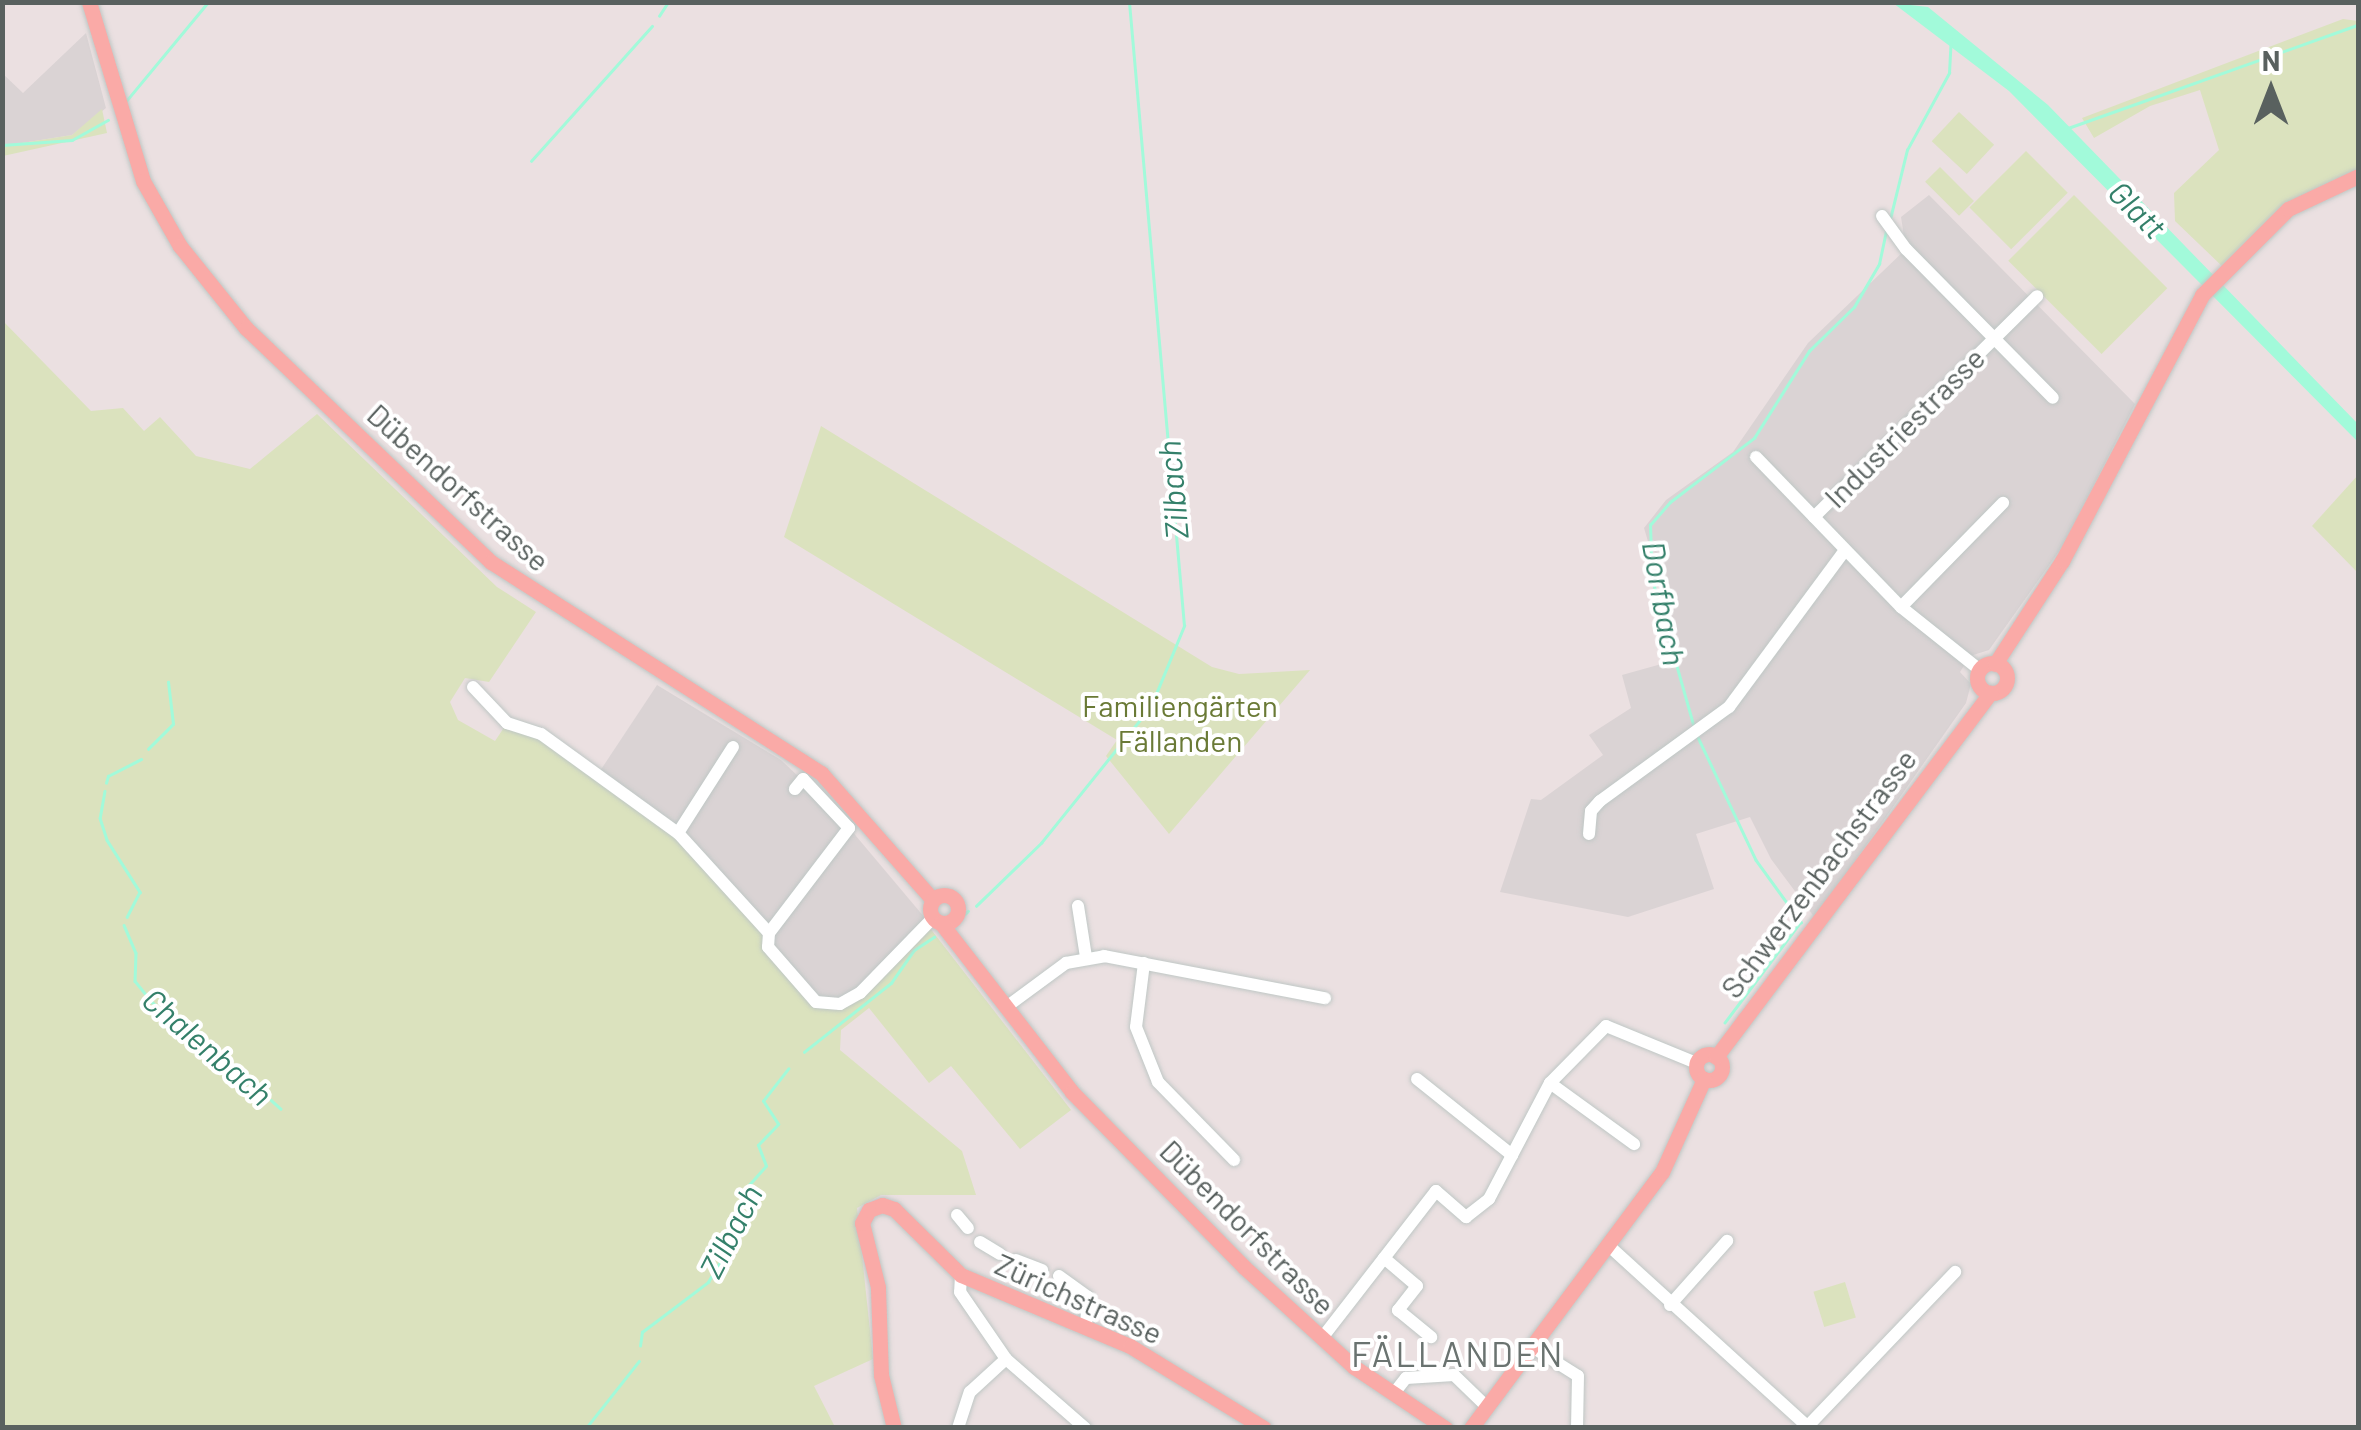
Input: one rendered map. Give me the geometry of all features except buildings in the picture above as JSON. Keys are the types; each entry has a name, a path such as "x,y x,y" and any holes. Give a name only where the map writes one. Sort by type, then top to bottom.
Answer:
{"main road":[{"name":"Dübendorfstrasse","path":"89,2 120,115 157,209 246,328 491,562 820,773 932,900 953,898 943,920 1085,1106 1322,1338 1445,1428"},
{"path":"1985,690 1993,669 2029,616 2202,295 2220,272 2288,209 2358,176"},
{"name":"Schwerzenbachstrasse","path":"1471,1428 1670,1159 1704,1080 1720,1074 1716,1057 1985,690 2002,688 1993,669"},
{"path":"932,900 943,920"},
{"path":"1704,1080 1696,1063 1716,1057"},
{"name":"Zürichstrasse","path":"894,1428 882,1375 878,1286 863,1232 865,1214 877,1205 891,1207 961,1275 1151,1357 1264,1428"}],"street":[{"name":"Industriestrasse","path":"1886,221 2053,398"},
{"name":"Industriestrasse","path":"1814,517 2037,296"},
{"name":"Industriestrasse","path":"1756,456 1901,606 1993,669"},
{"path":"1901,606 2002,503"},
{"name":"Industriestrasse","path":"1589,834 1591,811 1600,802 1729,707 1845,550"},
{"path":"473,688 506,722 540,734 678,833 769,933"},
{"path":"678,833 734,747"},
{"path":"795,789 803,779 849,828 769,933 768,948 804,993 840,1004 943,920"},
{"path":"1078,906 1086,957"},
{"path":"1005,1002 1056,970 1086,957 1144,962 1325,998"},
{"path":"1144,962 1136,1027 1158,1082 1234,1160"},
{"path":"1322,1338 1436,1192 1466,1217 1488,1200 1550,1083 1606,1026 1696,1063"},
{"path":"1417,1078 1512,1155"},
{"path":"1550,1083 1634,1144"},
{"path":"957,1215 968,1228"},
{"path":"1670,1305 1727,1241"},
{"path":"980,1242 1000,1254"},
{"path":"1608,1245 1807,1427 1956,1272"},
{"path":"1384,1258 1417,1286 1398,1310 1430,1337"},
{"path":"1016,1260 1042,1270"},
{"path":"961,1275 960,1292 1006,1359 1084,1428"},
{"path":"1059,1276 1088,1297 1086,1327"},
{"path":"1532,1347 1578,1376 1577,1428"},
{"path":"958,1428 970,1392 1006,1359"},
{"path":"1395,1392 1406,1378 1454,1375 1487,1408"}],"shaded area":[{"path":"86,33 106,108 72,135 3,146 2,73 23,93"},
{"path":"1929,195 2135,404 2064,544 1989,650 1970,656 1960,672 1971,684 1966,703 1815,918 1771,859 1750,817 1696,834 1714,889 1628,917 1500,892 1531,799 1541,800 1603,755 1589,735 1631,708 1622,675 1683,658 1644,528 1666,500 1733,452 1808,343 1906,249 1901,217"},
{"path":"657,685 781,760 835,811 925,918 847,1002 816,1002 598,774"}],"green space":[{"path":"2343,19 2358,21 2358,176 2317,192 2224,268 2175,221 2174,193 2219,150 2200,90 2150,106 2094,138 2082,118"},
{"path":"102,109 107,133 3,156 3,146 72,135"},
{"path":"1959,112 1994,145 1967,174 1932,141"},
{"path":"2026,151 2068,193 2011,249 1969,208"},
{"path":"1940,167 1974,201 1959,216 1925,182"},
{"path":"2074,195 2167,288 2102,354 2008,261"},
{"path":"2,320 91,411 123,408 144,431 160,417 196,456 250,469 317,414 497,587 536,612 489,682 465,678 450,702 458,720 495,741 507,723 541,734 678,833 731,887 804,993 840,1004 926,923 1071,1110 1020,1149 951,1066 929,1083 869,1008 841,1030 840,1050 962,1151 976,1195 881,1195 857,1208 873,1359 814,1386 835,1427 3,1427"},
{"name":"Familiengärten Fällanden","path":"821,426 1212,667 1239,674 1310,670 1169,834 1106,756 1117,740 784,537"},
{"path":"2358,475 2358,573 2312,526"},
{"path":"1845,1282 1856,1317 1824,1327 1813,1292"}],"water":[{"name":"Glatt","path":"1893,3 1928,7 2048,105 2358,424 2358,442 2009,91"}],"waterway":[{"path":"127,100 208,2"},
{"name":"Chalenbach","path":"659,16 668,2"},
{"name":"Zilbach","path":"976,906 1041,843 1151,706 1184,626 1129,2"},
{"path":"2068,128 2358,25"},
{"name":"Chalenbach","path":"531,161 652,26"},
{"name":"Dorfbach","path":"1890,219 1907,150 1949,73 1951,40"},
{"path":"2,145 72,140 108,120"},
{"name":"Dorfbach","path":"1694,728 1652,580 1650,525 1670,502 1754,438 1809,351 1854,307 1879,264 1886,231"},
{"name":"Chalenbach","path":"148,749 173,724 168,682"},
{"name":"Dorfbach","path":"1697,735 1756,860 1801,922 1725,1023"},
{"name":"Chalenbach","path":"106,783 108,776 141,759"},
{"name":"Chalenbach","path":"105,791 100,818 107,840 140,892 127,917"},
{"name":"Zilbach","path":"965,914 968,911"},
{"name":"Chalenbach","path":"124,925 136,953 135,981 152,1002 256,1089"},
{"name":"Zilbach","path":"804,1052 891,983 914,950 934,937"},
{"name":"Zilbach","path":"640,1346 642,1332 708,1282 721,1260 747,1187 766,1166 758,1145 778,1124 763,1101 788,1069"},
{"name":"Chalenbach","path":"271,1100 281,1109"},
{"name":"Zilbach","path":"586,1428 639,1361"}],"district":[{"name":"FÄLLANDEN","path":"1458,1353"}]}
